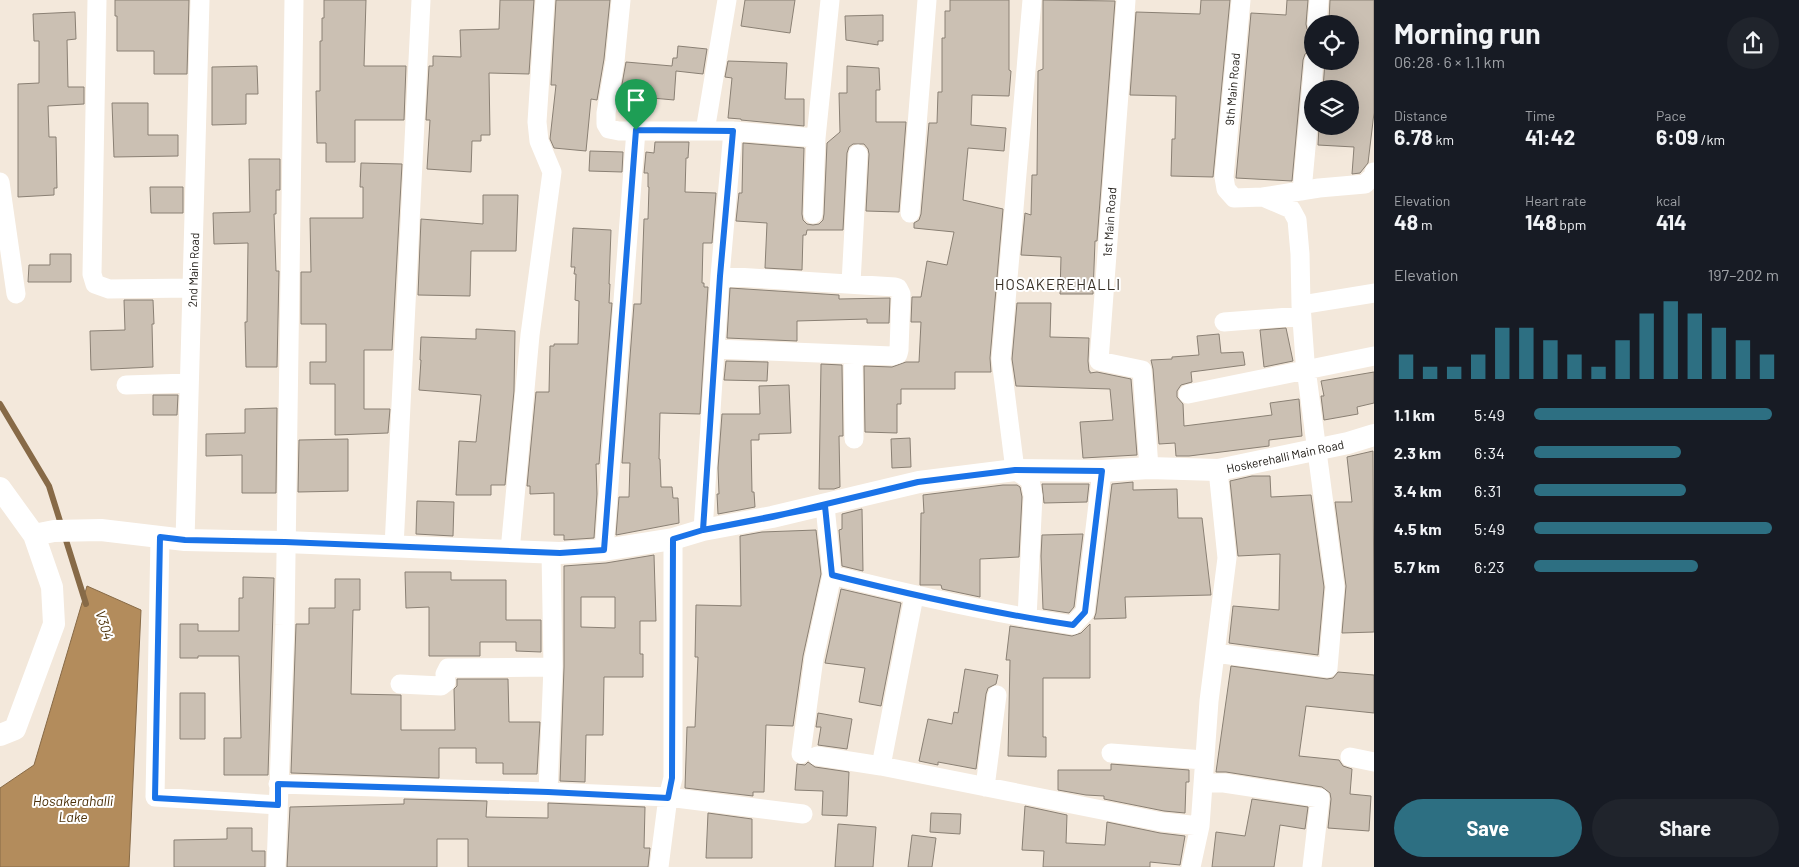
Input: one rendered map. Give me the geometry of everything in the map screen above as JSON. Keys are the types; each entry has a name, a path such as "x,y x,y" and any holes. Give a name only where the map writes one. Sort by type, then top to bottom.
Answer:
{"street":[{"path":"97,0 92,274 95,284 109,289 192,288"},
{"name":"2nd Main Road","path":"185,540 200,0"},
{"path":"276,867 284,625 294,0"},
{"path":"394,547 421,0"},
{"path":"510,552 530,335 552,172 539,141 537,122 545,0"},
{"path":"621,0 615,61 606,113 606,124 609,129 619,131 733,131 816,138"},
{"path":"705,131 727,0"},
{"path":"813,214 816,138 830,0"},
{"path":"910,213 927,0"},
{"path":"1027,618 1033,496 1030,480 1015,470 1001,358 1032,0"},
{"name":"1st Main Road","path":"1126,0 1099,361 1142,370 1149,468"},
{"name":"9th Main Road","path":"1241,0 1224,177 1226,189 1234,198 1263,197"},
{"path":"1318,15 1319,0"},
{"path":"1302,191 1313,70"},
{"path":"604,550 636,130"},
{"path":"703,530 720,276 733,131"},
{"path":"850,283 858,154"},
{"path":"1263,197 1319,188 1365,184 1373,176 1374,172"},
{"path":"0,182 16,294"},
{"path":"1215,653 1328,668 1335,587 1306,369 1297,220 1291,209 1263,197"},
{"path":"716,349 892,356 898,354 899,350 901,294 898,288 890,285 720,276"},
{"path":"1224,322 1301,311 1374,293"},
{"path":"853,355 854,439"},
{"path":"1188,394 1374,356"},
{"path":"126,385 190,382"},
{"name":"Hoskerehalli Main Road","path":"44,533 102,530 185,540 285,542 510,552 604,550 673,539 703,530 825,506 918,482 1015,470 1102,471 1149,468 1218,470 1348,444 1374,435"},
{"path":"1191,867 1200,826 1209,700 1227,558 1218,470"},
{"path":"832,575 914,596 1073,625 1085,612 1102,471"},
{"path":"0,488 44,533 52,587 54,624 15,729 0,735"},
{"path":"825,506 832,575 814,658 809,755 881,766 1162,822 1200,826"},
{"path":"160,537 155,798 278,805"},
{"path":"660,867 672,778 673,539"},
{"path":"548,792 553,667 551,552"},
{"path":"881,766 914,596"},
{"path":"400,684 441,686 446,682 445,674 448,668 553,667"},
{"path":"985,787 996,695"},
{"path":"1111,753 1204,760"},
{"path":"1350,758 1374,762"},
{"path":"1203,783 1224,784 1320,798 1312,867"},
{"path":"278,784 548,792 668,798 803,814"}],"water":[{"name":"Hosakerahalli Lake","path":"87,586 141,610 129,867 0,867 0,788 34,765"}],"building":[{"path":"115,0 189,0 187,74 154,74 154,51 117,51"},
{"path":"324,0 366,0 364,66 406,66 404,120 355,120 355,162 326,162 326,143 317,143 316,91 320,91 320,41 322,41"},
{"path":"500,0 534,0 529,74 489,73 490,135 481,135 481,141 472,141 471,172 427,169 430,120 426,120 429,66 433,66 433,56 461,57 460,30 499,29"},
{"path":"556,0 610,0 604,59 597,100 591,99 586,151 554,148 550,139 556,85 551,85"},
{"path":"745,0 795,0 790,33 741,26"},
{"path":"950,0 1009,0 1009,70 1011,71 1009,96 972,95 971,125 1006,128 1004,151 968,148 963,200 1003,209 990,358 991,372 955,372 955,389 901,389 901,404 897,404 897,433 865,432 864,366 892,367 906,362 919,362 921,322 911,322 912,297 921,297 927,261 947,265 954,232 914,228 914,223 919,220 921,214 929,123 937,123 938,92 942,92 942,38 945,38 945,11 950,11"},
{"path":"1043,0 1115,1 1097,241 1095,241 1093,294 1060,294 1061,257 1021,255 1025,213 1031,215 1032,175 1037,175 1038,71 1043,69"},
{"path":"1201,0 1230,0 1213,177 1171,176 1172,139 1175,139 1176,96 1130,95 1136,12 1200,14"},
{"path":"1287,0 1308,0 1307,15 1304,15 1304,57 1292,181 1236,178 1251,13 1286,15"},
{"path":"1330,0 1374,0 1374,113 1368,163 1360,173 1352,174 1354,147 1318,145 1319,135 1359,135 1359,80 1324,80 1324,70 1359,70 1359,15 1329,15"},
{"path":"75,12 76,39 67,40 68,87 84,87 84,104 48,106 49,137 56,137 57,188 54,188 54,195 18,197 18,84 39,83 39,41 34,41 33,14"},
{"path":"883,15 883,41 878,41 878,45 846,40 845,16"},
{"path":"678,46 707,49 703,74 676,71 674,100 652,98 651,104 619,101 626,62 672,66 673,58 677,58"},
{"path":"728,61 787,63 785,99 804,99 804,126 728,118 732,78 725,77"},
{"path":"257,66 258,94 246,94 246,124 212,125 212,67"},
{"path":"847,66 879,68 880,90 876,90 876,122 906,122 899,212 866,211 869,154 864,144 853,144 849,147 847,153 843,230 807,230 806,235 803,235 802,270 765,268 767,223 736,221 739,193 742,193 743,143 804,148 803,220 807,224 819,224 823,220 824,214 827,143 840,132 839,93 847,93"},
{"path":"112,103 148,103 148,135 178,135 178,156 114,157"},
{"path":"655,142 689,142 688,158 686,158 685,192 716,193 712,243 703,243 702,283 704,283 704,287 708,287 700,414 660,413 659,459 661,487 672,487 673,498 678,498 679,523 616,535 619,497 629,497 630,463 622,463 634,304 641,304 644,219 648,219 648,173 644,173 646,152 654,153"},
{"path":"590,151 623,152 622,172 589,171"},
{"path":"249,159 280,159 280,190 276,190 276,214 274,214 276,271 279,271 277,367 246,367 245,322 247,322 248,243 214,244 213,213 250,212"},
{"path":"361,163 402,164 392,350 364,350 364,409 390,409 388,433 335,435 335,384 310,384 310,362 326,362 326,324 301,324 301,272 311,272 310,218 363,218 363,187 360,187"},
{"path":"150,187 183,187 183,213 151,213"},
{"path":"483,195 518,195 516,251 471,251 470,296 418,295 421,219 483,224"},
{"path":"573,228 611,230 609,303 612,303 599,464 596,464 597,494 594,538 564,540 564,535 554,535 554,493 530,494 530,486 527,486 536,392 549,392 550,346 554,346 554,344 578,344 579,301 575,300 575,267 571,267"},
{"path":"50,254 71,254 71,282 28,282 29,265 50,265"},
{"path":"730,288 839,295 839,299 890,298 889,323 867,323 867,319 797,321 797,341 727,338"},
{"path":"124,300 153,300 153,367 91,370 90,331 125,330"},
{"path":"1017,303 1051,303 1050,337 1089,338 1088,361 1090,373 1097,372 1131,379 1137,455 1083,458 1080,422 1113,420 1110,389 1016,386 1012,359"},
{"path":"1286,328 1293,361 1264,367 1260,330"},
{"path":"476,329 515,331 514,391 505,485 491,485 491,495 456,495 459,441 476,442 481,395 419,390 421,337 476,339"},
{"path":"1219,334 1221,353 1243,352 1245,365 1191,372 1192,382 1181,385 1177,391 1177,397 1183,404 1184,426 1272,415 1270,403 1299,399 1302,436 1269,440 1269,446 1189,456 1176,456 1175,443 1159,444 1151,360 1199,355 1197,336"},
{"path":"726,361 768,362 767,381 724,380"},
{"path":"821,364 842,365 843,436 839,436 840,487 834,489 819,489"},
{"path":"1374,372 1374,403 1357,407 1358,414 1324,420 1321,396 1324,396 1321,381"},
{"path":"789,385 791,433 759,434 759,440 751,440 752,492 754,492 755,507 718,514 718,468 722,414 760,414 759,386"},
{"path":"153,395 178,395 177,415 153,415"},
{"path":"277,408 276,493 242,493 242,455 206,456 206,434 245,433 245,409"},
{"path":"910,438 911,467 892,468 891,439"},
{"path":"348,439 348,491 298,492 299,440"},
{"path":"1373,451 1374,632 1342,633 1346,586 1335,502 1352,502 1347,457"},
{"path":"1252,476 1270,476 1271,497 1311,495 1324,587 1318,655 1229,643 1233,606 1279,610 1280,554 1238,556 1230,481"},
{"path":"1133,482 1133,490 1177,489 1178,518 1202,518 1211,595 1125,597 1126,618 1094,619 1112,484"},
{"path":"1042,484 1089,484 1087,502 1044,503"},
{"path":"1017,485 1020,487 1022,497 1019,557 980,559 980,597 942,589 941,585 920,585 921,513 924,513 923,495"},
{"path":"417,501 454,502 453,536 416,534"},
{"path":"862,509 863,571 842,566 839,530 842,529 842,514"},
{"path":"816,530 821,574 803,656 793,726 766,725 764,792 753,792 753,796 685,788 687,727 695,727 698,657 695,657 696,605 741,606 740,536 762,532"},
{"path":"1083,534 1074,607 1069,613 1043,609 1042,535"},
{"path":"654,555 656,621 640,621 640,654 643,654 643,677 604,677 603,735 586,735 585,782 560,781 564,667 564,566 606,563","holes":["581,597 615,597 615,628 581,627"]},
{"path":"405,572 451,572 451,580 506,580 506,620 541,620 541,652 516,651 516,642 480,642 480,656 429,656 429,607 406,608"},
{"path":"243,577 274,578 268,775 224,775 224,738 241,738 239,656 180,658 180,624 198,624 198,631 239,631 239,598 243,598"},
{"path":"335,579 360,579 360,610 353,610 351,694 401,695 401,730 455,730 454,689 457,686 457,679 508,679 509,722 540,722 537,774 503,774 503,763 476,763 476,748 439,748 439,778 291,773 296,624 309,624 309,608 335,608"},
{"path":"841,589 901,603 881,706 859,702 865,668 825,663"},
{"path":"1090,624 1090,678 1043,678 1043,737 1046,737 1046,757 1008,756 1010,660 1006,660 1010,626 1072,636 1081,633"},
{"path":"1231,666 1327,679 1333,678 1338,672 1374,675 1374,713 1306,706 1299,756 1339,760 1343,766 1352,769 1350,794 1371,796 1369,831 1328,828 1331,799 1330,793 1322,787 1216,772"},
{"path":"965,669 998,675 996,684 988,688 986,694 976,769 938,762 938,765 919,761 928,719 952,724 954,712 958,713"},
{"path":"180,693 205,693 205,739 180,739"},
{"path":"818,713 852,719 847,749 818,745 821,727 816,727"},
{"path":"808,762 815,767 849,772 847,816 822,815 823,791 795,790 797,764 805,765"},
{"path":"1111,764 1189,770 1189,782 1186,782 1185,813 1164,811 1104,799 1104,796 1058,790 1058,770 1111,770"},
{"path":"404,799 487,801 486,817 548,818 548,803 645,807 644,848 650,848 648,867 468,867 468,839 437,839 437,867 287,867 290,807 404,804"},
{"path":"1252,799 1308,807 1305,829 1280,825 1274,867 1212,867 1216,832 1245,836"},
{"path":"1025,806 1067,815 1066,843 1105,845 1107,822 1185,836 1180,865 1150,862 1150,867 1043,867 1044,851 1022,850"},
{"path":"708,813 752,819 752,858 706,858"},
{"path":"931,813 961,814 960,834 930,832"},
{"path":"838,824 876,827 873,867 835,867"},
{"path":"227,828 252,828 252,851 265,851 265,867 174,867 174,840 227,839"},
{"path":"912,835 936,838 932,867 908,867"}],"waterway":[{"name":"V304","path":"0,404 49,486 86,604"}],"district":[{"name":"HOSAKEREHALLI","path":"1058,284"}],"route":[{"path":"636,130 604,550 560,553 185,540 160,537 155,798 278,805 278,784 548,792 668,798 672,778 673,539 703,530 825,506 918,482 1015,470 1102,471 1085,612 1073,625 914,596 832,575 825,506 772,517 703,530 720,276 733,131 636,130"}]}
